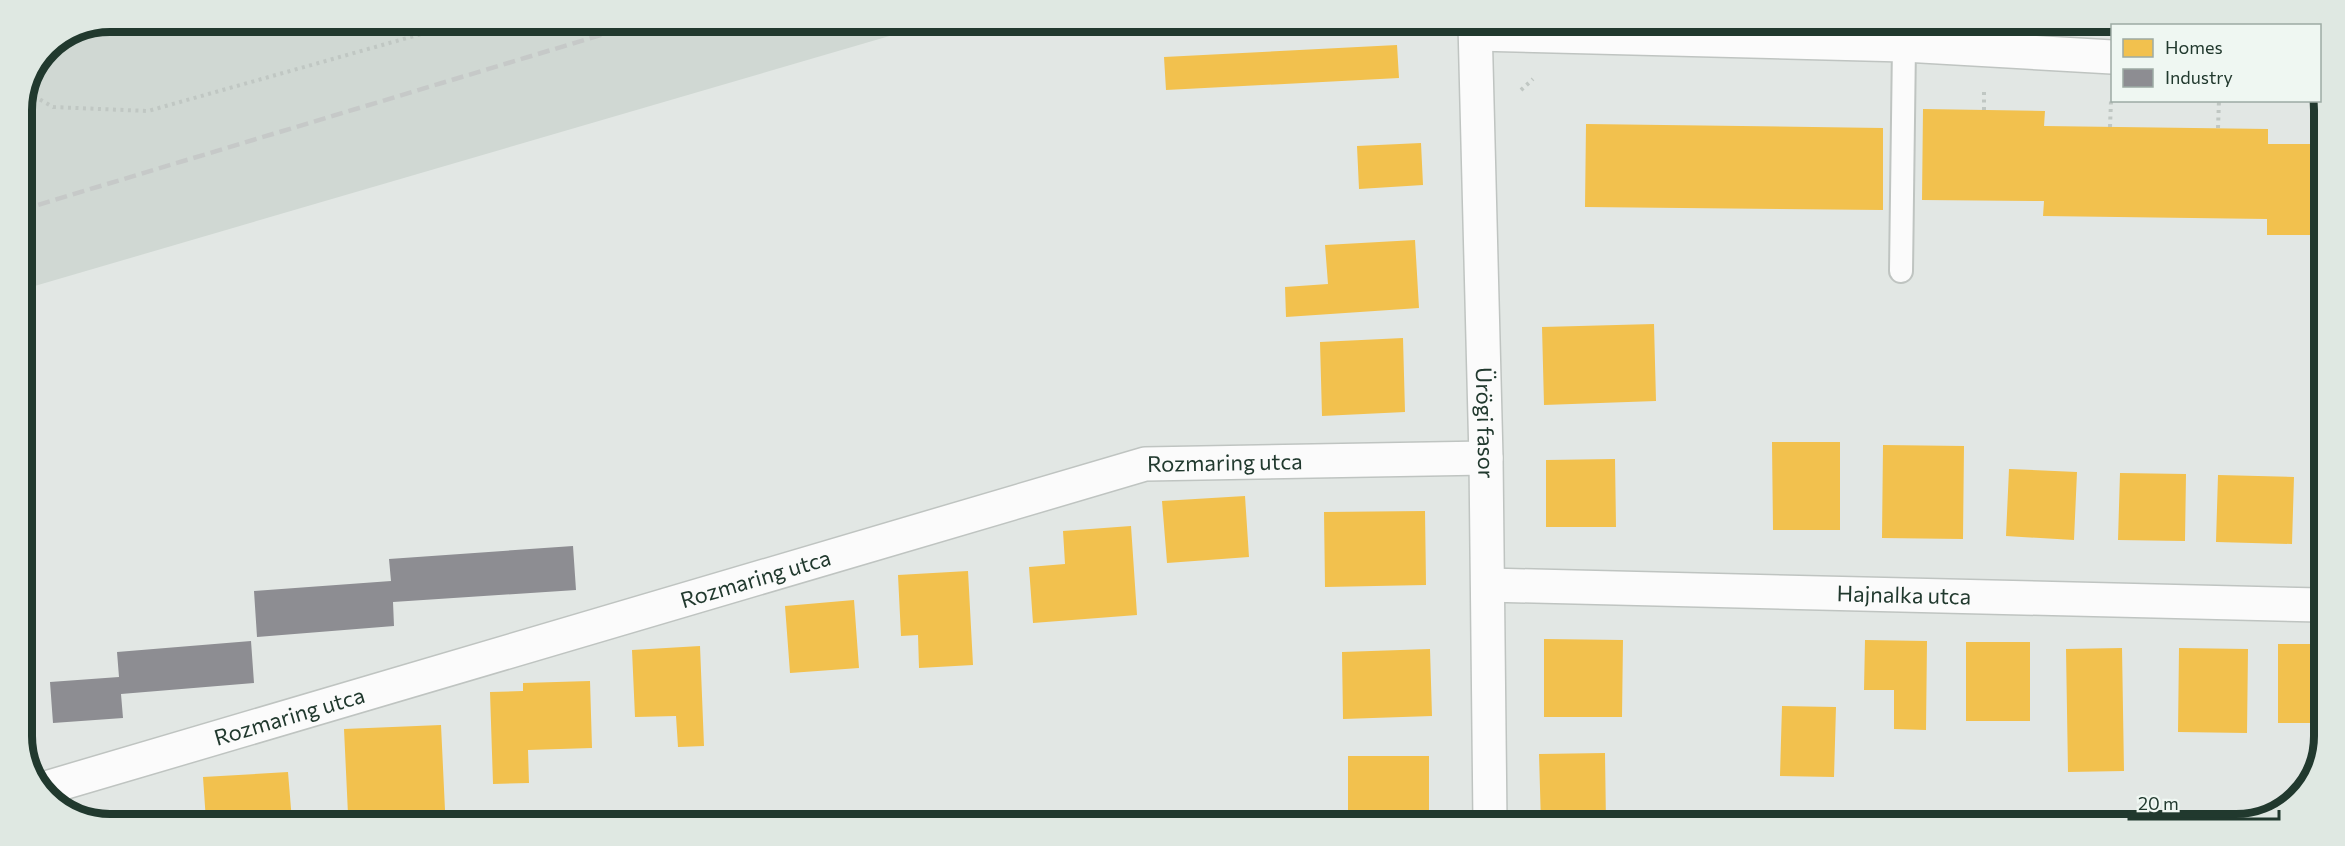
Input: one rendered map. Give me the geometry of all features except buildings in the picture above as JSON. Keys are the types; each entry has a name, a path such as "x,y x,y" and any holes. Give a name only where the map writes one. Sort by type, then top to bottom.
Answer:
{"street":[{"name":"Ürögi fasor","path":"1475,32 1486,458 1490,814"},
{"path":"1712,32 2111,57"},
{"name":"Rozmaring utca","path":"50,787 1144,464 1486,458"},
{"name":"Hajnalka utca","path":"1488,585 2314,605"}],"lane":[{"path":"1901,271 1904,45"}],"path":[{"path":"33,95 53,107 148,111 428,32"},
{"path":"1516,94 1539,74"},
{"path":"2218,128 2219,102"}],"shaded area":[{"path":"110,32 903,32 32,287 33,95 37,80 54,54 80,37"}],"railway":[{"path":"32,207 611,32"}]}
